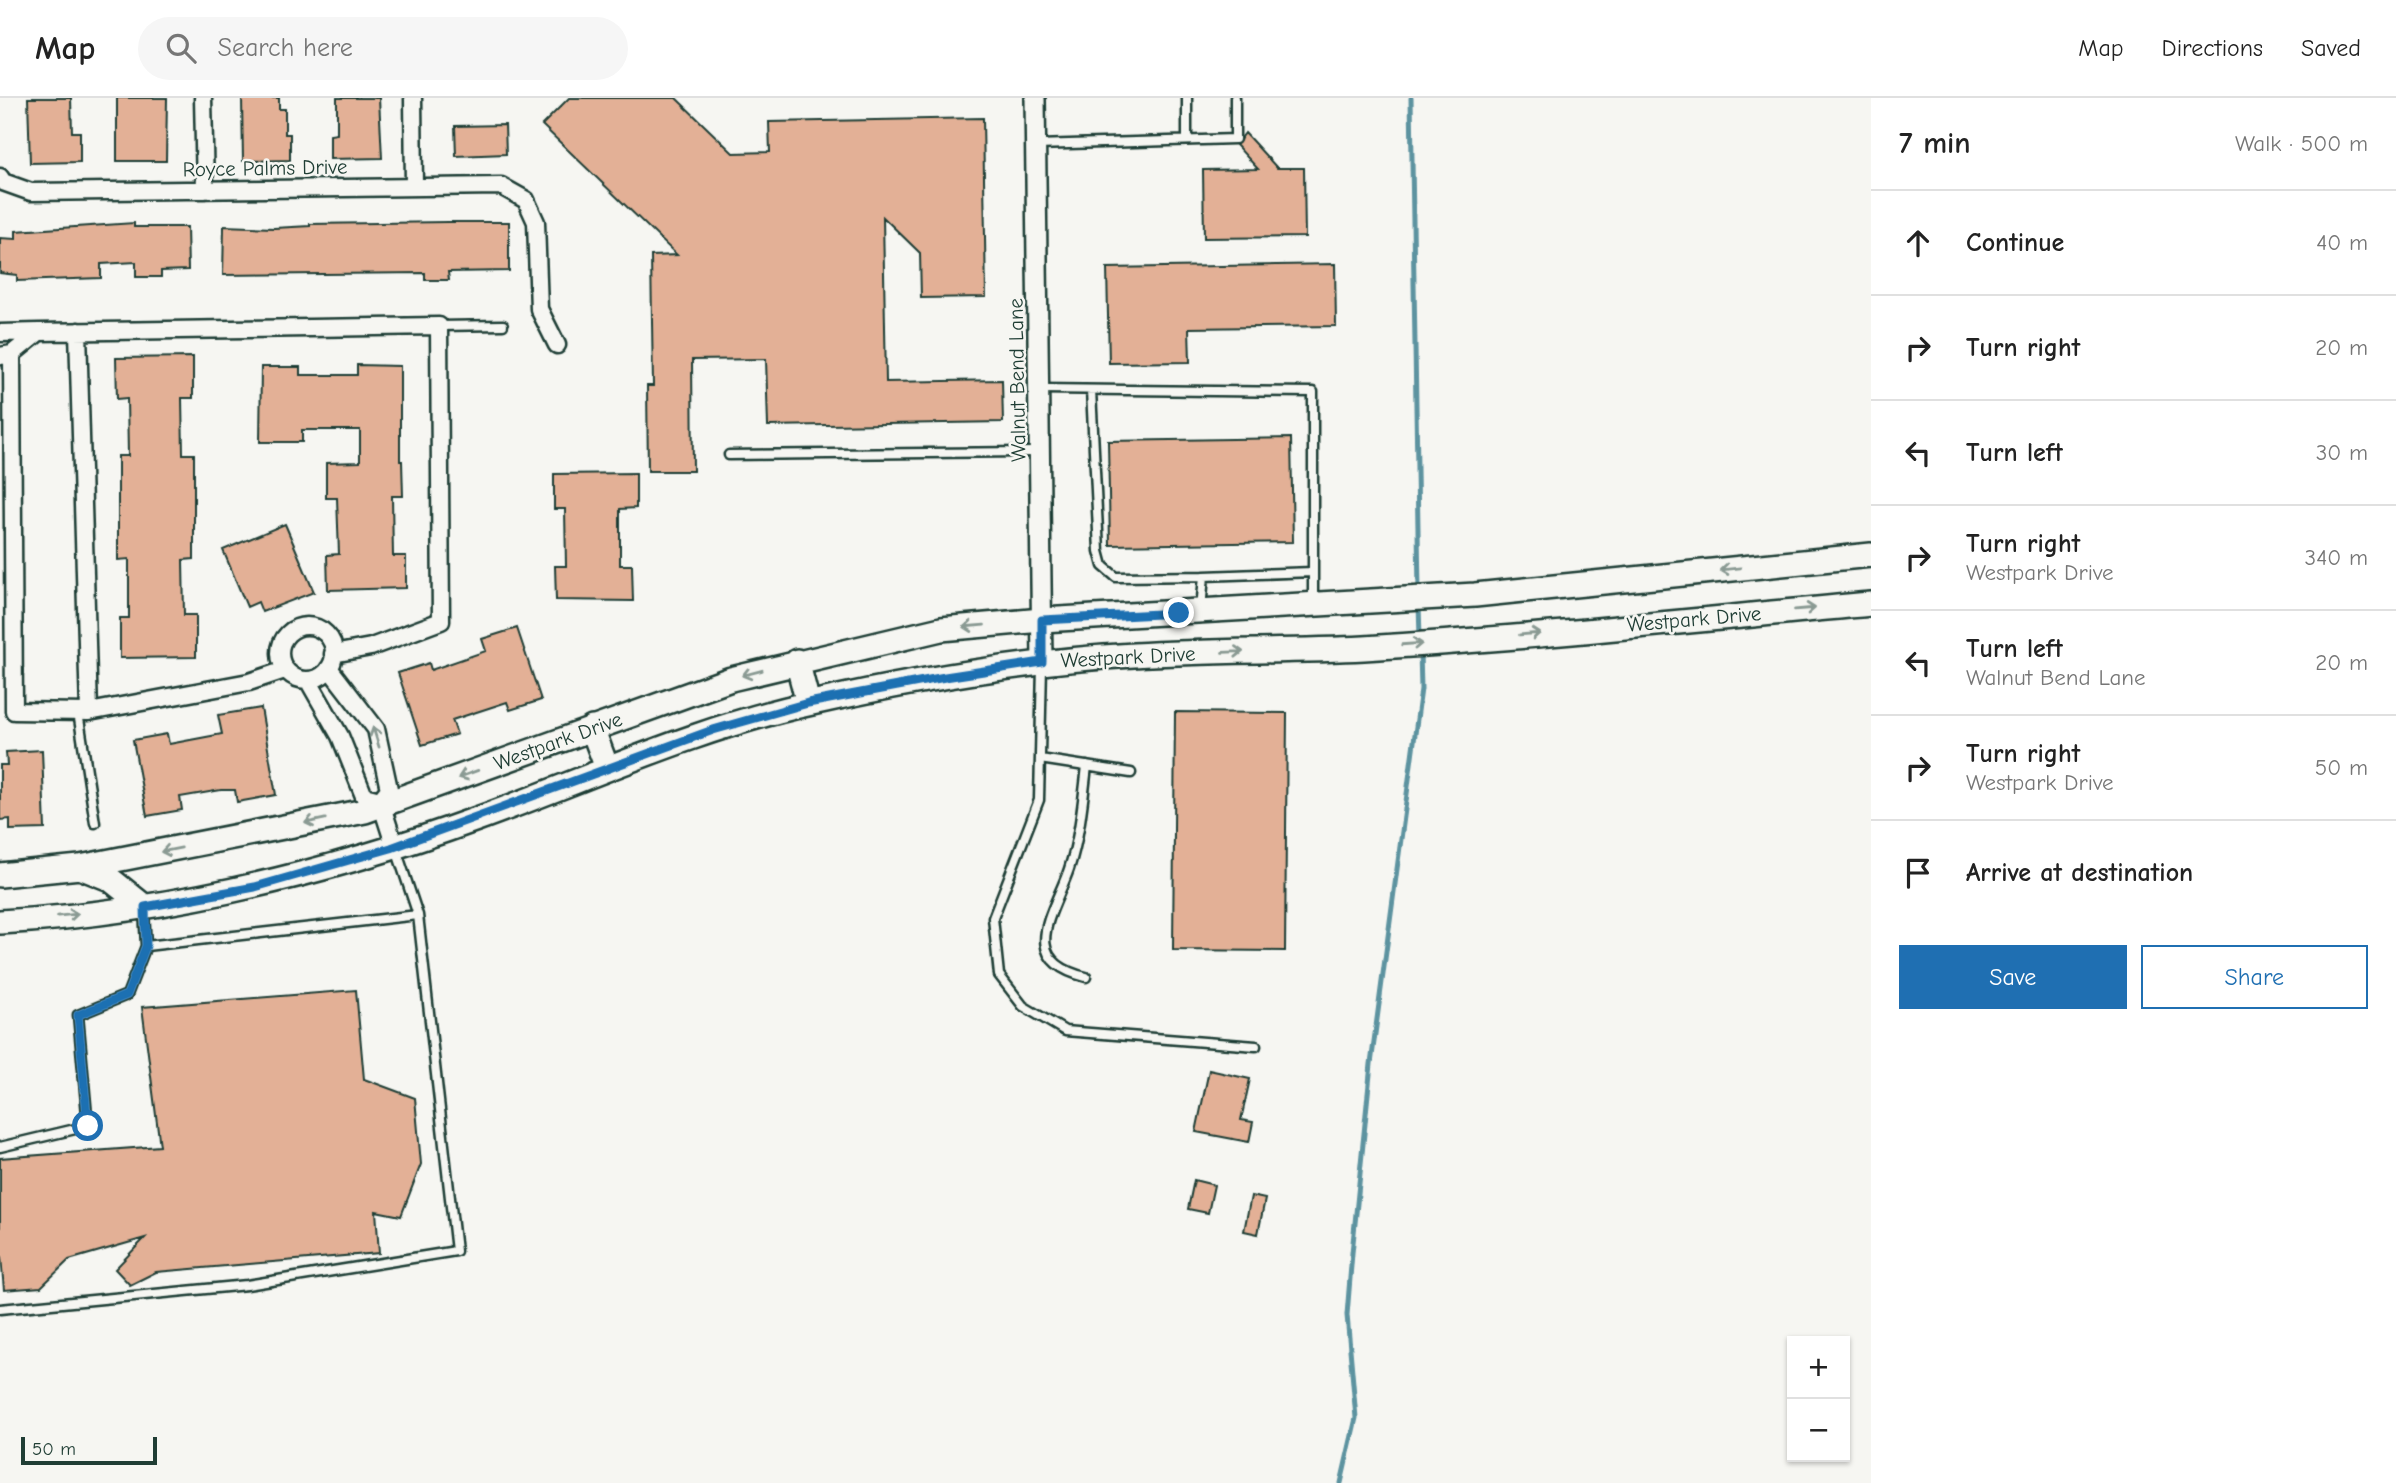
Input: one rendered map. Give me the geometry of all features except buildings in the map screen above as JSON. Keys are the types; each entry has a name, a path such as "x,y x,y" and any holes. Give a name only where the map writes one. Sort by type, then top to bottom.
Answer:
{"main road":[{"name":"Westpark Drive","path":"0,875 80,867 381,803 731,679 797,660 941,629 1042,620 1378,603 1871,555"},
{"name":"Westpark Drive","path":"0,922 145,907 255,887 395,847 713,730 808,703 945,677 1042,662 1136,655 1362,648 1871,604"},
{"path":"797,660 808,703"},
{"path":"592,728 607,768"},
{"path":"80,867 110,878 145,907"}],"street":[{"path":"202,98 205,190"},
{"path":"413,98 414,187"},
{"name":"Walnut Bend Lane","path":"1035,98 1042,662"},
{"name":"Royce Palms Drive","path":"2,180 30,192 502,186 526,200 537,222 539,309 557,345"},
{"path":"0,333 439,326 441,621 331,661 316,678 308,680 299,679 285,670 279,654 281,645 291,631 300,627 309,626 326,634 331,661 376,729 389,789 381,803 395,847"},
{"path":"39,331 6,355 15,711 84,712 249,682 285,670"},
{"path":"78,331 84,712"},
{"path":"308,680 340,736 363,796 381,803"}],"lane":[{"path":"1186,98 1187,140"},
{"path":"1036,145 1235,139 1235,98"},
{"path":"439,326 503,325"},
{"path":"1040,388 1313,392 1313,606"},
{"path":"1091,390 1098,551 1103,566 1116,577 1313,572"},
{"path":"729,454 1041,452"},
{"path":"1200,612 1204,576"},
{"path":"1042,662 1039,800 993,918 999,975 1023,1006 1065,1031 1256,1046"},
{"path":"84,712 95,823"},
{"path":"1040,760 1131,773"},
{"path":"1086,977 1062,971 1050,957 1046,944 1046,926 1069,869 1087,766"},
{"path":"0,1309 247,1285 456,1251 418,915 395,847"},
{"path":"0,1147 88,1126 78,1015 127,995 146,946 145,907"},
{"path":"146,946 418,915"}],"waterway":[{"path":"1411,98 1419,592"},
{"path":"1419,605 1420,637"},
{"path":"1341,1483 1356,1418 1347,1315 1352,1253 1371,1064 1421,689 1420,651"}],"route":[{"path":"88,1126 78,1015 127,995 146,946 145,907 255,887 391,848 713,730 808,703 1042,662 1042,620 1179,613"}]}
